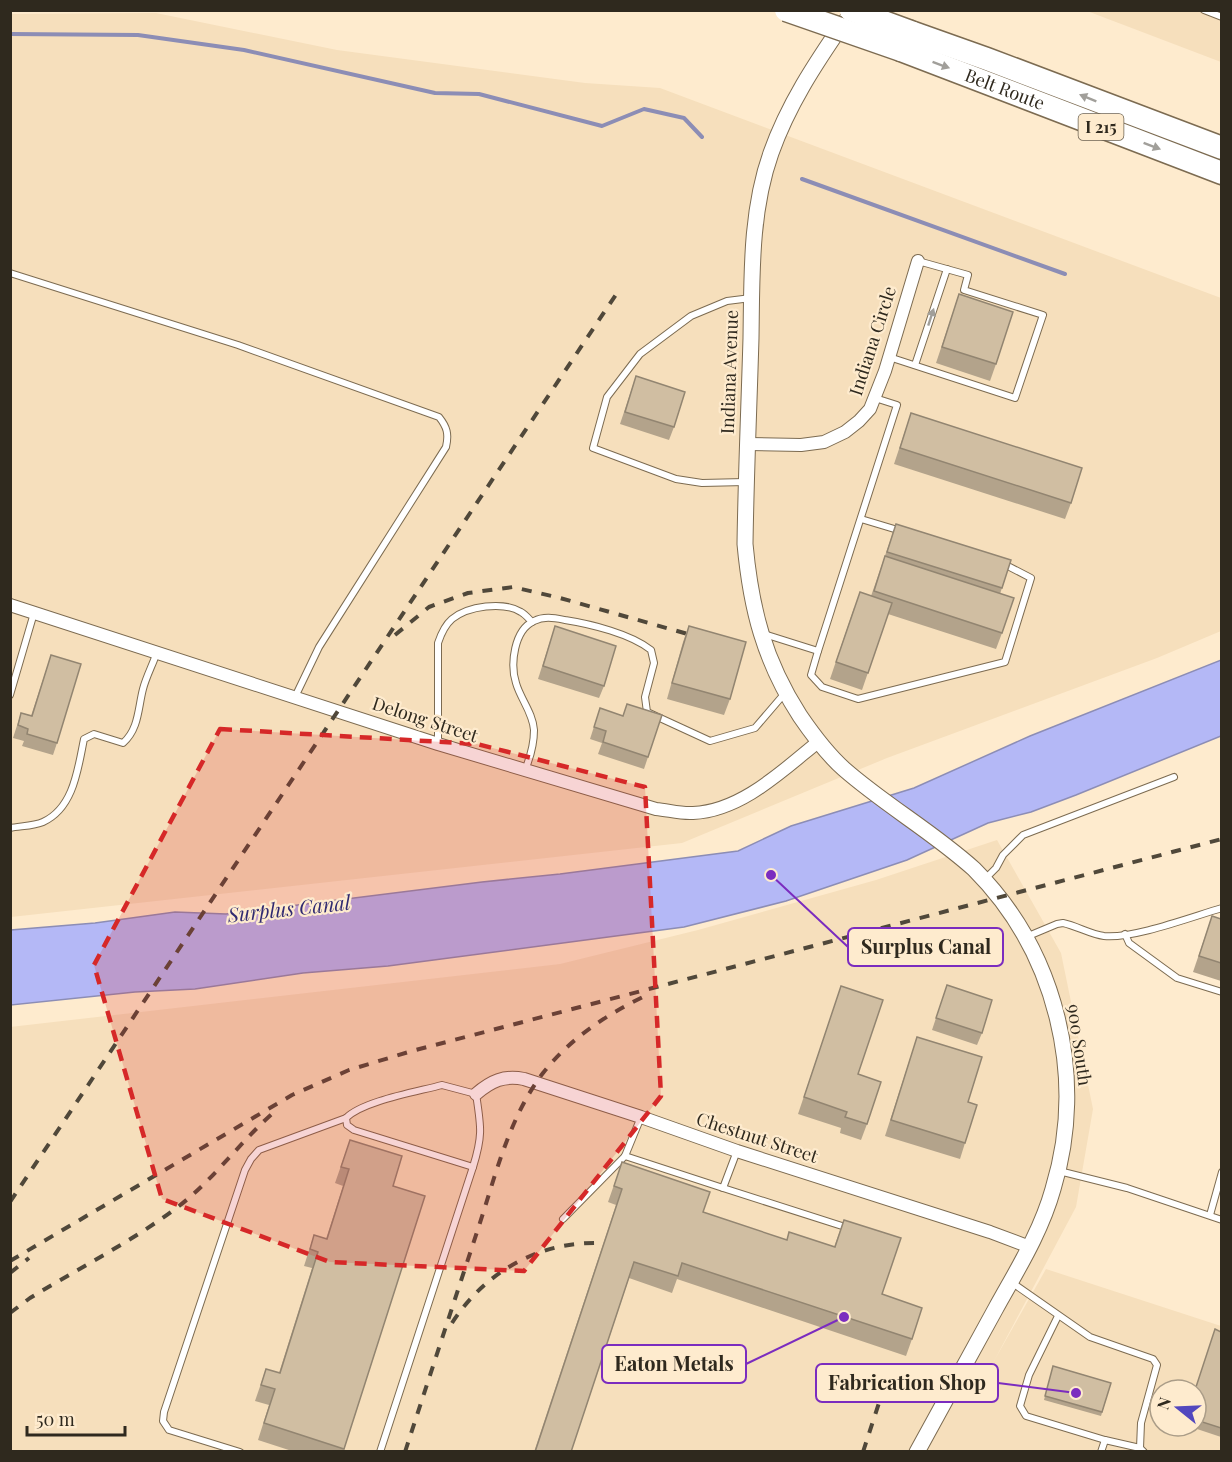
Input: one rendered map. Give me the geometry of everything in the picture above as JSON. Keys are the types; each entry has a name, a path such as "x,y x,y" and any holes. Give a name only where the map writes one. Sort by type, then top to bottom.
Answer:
{"highway":[{"name":"Belt Route","path":"786,10 987,59 1221,148"},
{"name":"Belt Route","path":"851,10 906,41 1221,173"}],"street":[{"name":"Indiana Avenue","path":"818,742 785,693 765,650 748,579 745,544 752,298 756,219 764,176 771,154 791,106 808,75 851,10"},
{"name":"Indiana Circle","path":"748,444 801,445 824,442 845,432 859,421 870,409 875,398 918,261"},
{"name":"Delong Street","path":"10,605 438,744 656,809 692,813 732,804 759,787 818,742"},
{"name":"900 South","path":"818,742 843,769 963,859 985,880 1026,937 1045,977 1059,1020 1066,1064 1065,1129 1058,1171 1047,1209 1030,1247 917,1452"},
{"name":"Chestnut Street","path":"476,1094 495,1080 515,1078 641,1117 737,1151 979,1228 1030,1247"}],"lane":[{"path":"1204,10 1221,16"},
{"path":"889,357 1015,398 1043,315 964,290 968,275 918,261"},
{"path":"915,365 946,269"},
{"path":"10,273 249,349 439,417 446,426 448,437 446,447 319,647 295,698"},
{"path":"746,482 702,483 676,479 593,448 607,397 640,354 691,316 728,301 752,298"},
{"path":"875,398 897,405 811,675 822,687 858,699 1005,662 1031,578 997,561"},
{"path":"861,519 914,535"},
{"path":"438,744 438,643 442,631 451,620 463,612 483,607 506,607 521,612 532,622"},
{"path":"10,695 34,612"},
{"path":"525,771 529,761 534,728 515,682 513,657 519,636 532,622 549,617 580,622 641,641 651,650 654,663 645,697 647,712 710,741 755,728 785,693"},
{"path":"761,633 818,651"},
{"path":"10,828 44,822 59,809 72,790 84,739 94,734 123,743 131,736 144,687 157,652"},
{"path":"985,880 996,868 1002,855 1023,835 1174,777"},
{"path":"1026,937 1063,923 1101,936 1125,934 1221,908"},
{"path":"1125,934 1129,943 1177,978 1221,992"},
{"path":"240,1452 169,1430 163,1420 245,1170 251,1159 259,1150 346,1118 352,1111 442,1085 476,1094 482,1130 480,1143 380,1452"},
{"path":"563,1219 625,1156 641,1117"},
{"path":"346,1118 347,1125 354,1130 473,1167"},
{"path":"723,1188 737,1151"},
{"path":"625,1156 842,1226"},
{"path":"1058,1171 1128,1188 1221,1220"},
{"path":"1210,1215 1221,1172"},
{"path":"1011,1282 1090,1337 1153,1359 1157,1365 1141,1423 1142,1450 1026,1416 1020,1406 1029,1375 1058,1316"},
{"path":"1101,1452 1105,1440"}],"highlighted area":[{"path":"220,729 477,744 645,787 661,1096 524,1271 330,1262 162,1199 94,965"}],"shaded area":[{"path":"1087,11 1221,11 1221,62"},
{"path":"156,13 337,50 585,83 660,88 1221,298 1221,631 1157,658 887,758 682,843 11,917 10,14"},
{"path":"997,840 1061,953 1093,1109 1076,1207 994,1361 1046,1269 1221,1326 1221,1451 11,1451 10,1027 560,964 698,930 876,880"}],"water":[{"path":"1221,660 1221,736 1031,812 988,823 907,860 786,901 684,927 388,966 303,973 195,989 135,992 11,1005 11,930 95,923 175,912 226,914 738,851 791,826 914,788 1030,736"}],"building":[{"path":"959,294 1013,312 996,364 942,347"},
{"path":"636,376 685,392 674,427 625,412"},
{"path":"911,413 1082,468 1071,503 900,448"},
{"path":"896,524 1011,560 1002,588 887,552"},
{"path":"885,556 1014,598 1002,633 874,591"},
{"path":"860,592 892,603 868,673 836,662"},
{"path":"555,626 616,646 604,686 543,666"},
{"path":"689,626 746,642 730,699 672,683"},
{"path":"51,655 81,664 57,743 27,734 28,729 18,725 21,713 32,716"},
{"path":"627,704 662,715 648,757 603,742 606,731 594,727 600,708 623,716"},
{"path":"1212,916 1221,919 1221,963 1199,956"},
{"path":"947,985 992,1000 982,1033 936,1018"},
{"path":"841,986 883,1000 858,1074 881,1082 867,1124 845,1117 847,1112 804,1097"},
{"path":"917,1037 982,1057 968,1102 977,1105 965,1143 891,1120"},
{"path":"350,1140 402,1156 393,1186 425,1196 344,1449 264,1423 275,1389 261,1385 266,1369 280,1373 318,1252 310,1249 314,1235 327,1239 349,1169 341,1167"},
{"path":"622,1162 710,1192 703,1212 787,1240 789,1232 835,1247 844,1220 901,1238 882,1294 922,1308 912,1339 682,1263 678,1276 634,1262 571,1452 535,1452 622,1189 614,1186"},
{"path":"1215,1329 1221,1332 1221,1428 1208,1424 1208,1378 1199,1378"},
{"path":"1053,1366 1111,1383 1102,1412 1045,1396"}],"waterway":[{"path":"10,34 138,35 244,50 435,93 479,94 602,126 644,109 684,118 702,137"},
{"path":"802,179 1065,274"}],"railway":[{"path":"10,1202 617,293"},
{"path":"395,635 429,607 468,593 513,587 702,638"},
{"path":"10,1261 292,1095 349,1070 412,1051 1222,839"},
{"path":"405,1452 497,1170 520,1110 543,1073 565,1049 601,1020 643,997"},
{"path":"10,1313 30,1298 125,1243 179,1206 204,1184 274,1112"},
{"path":"452,1323 480,1289 516,1263 556,1247 601,1243"},
{"path":"10,1273 29,1258"},
{"path":"863,1452 894,1357"}],"place":[{"name":"Surplus Canal","path":"771,875"},
{"name":"Eaton Metals","path":"844,1317"},
{"name":"Fabrication Shop","path":"1076,1393"}]}
